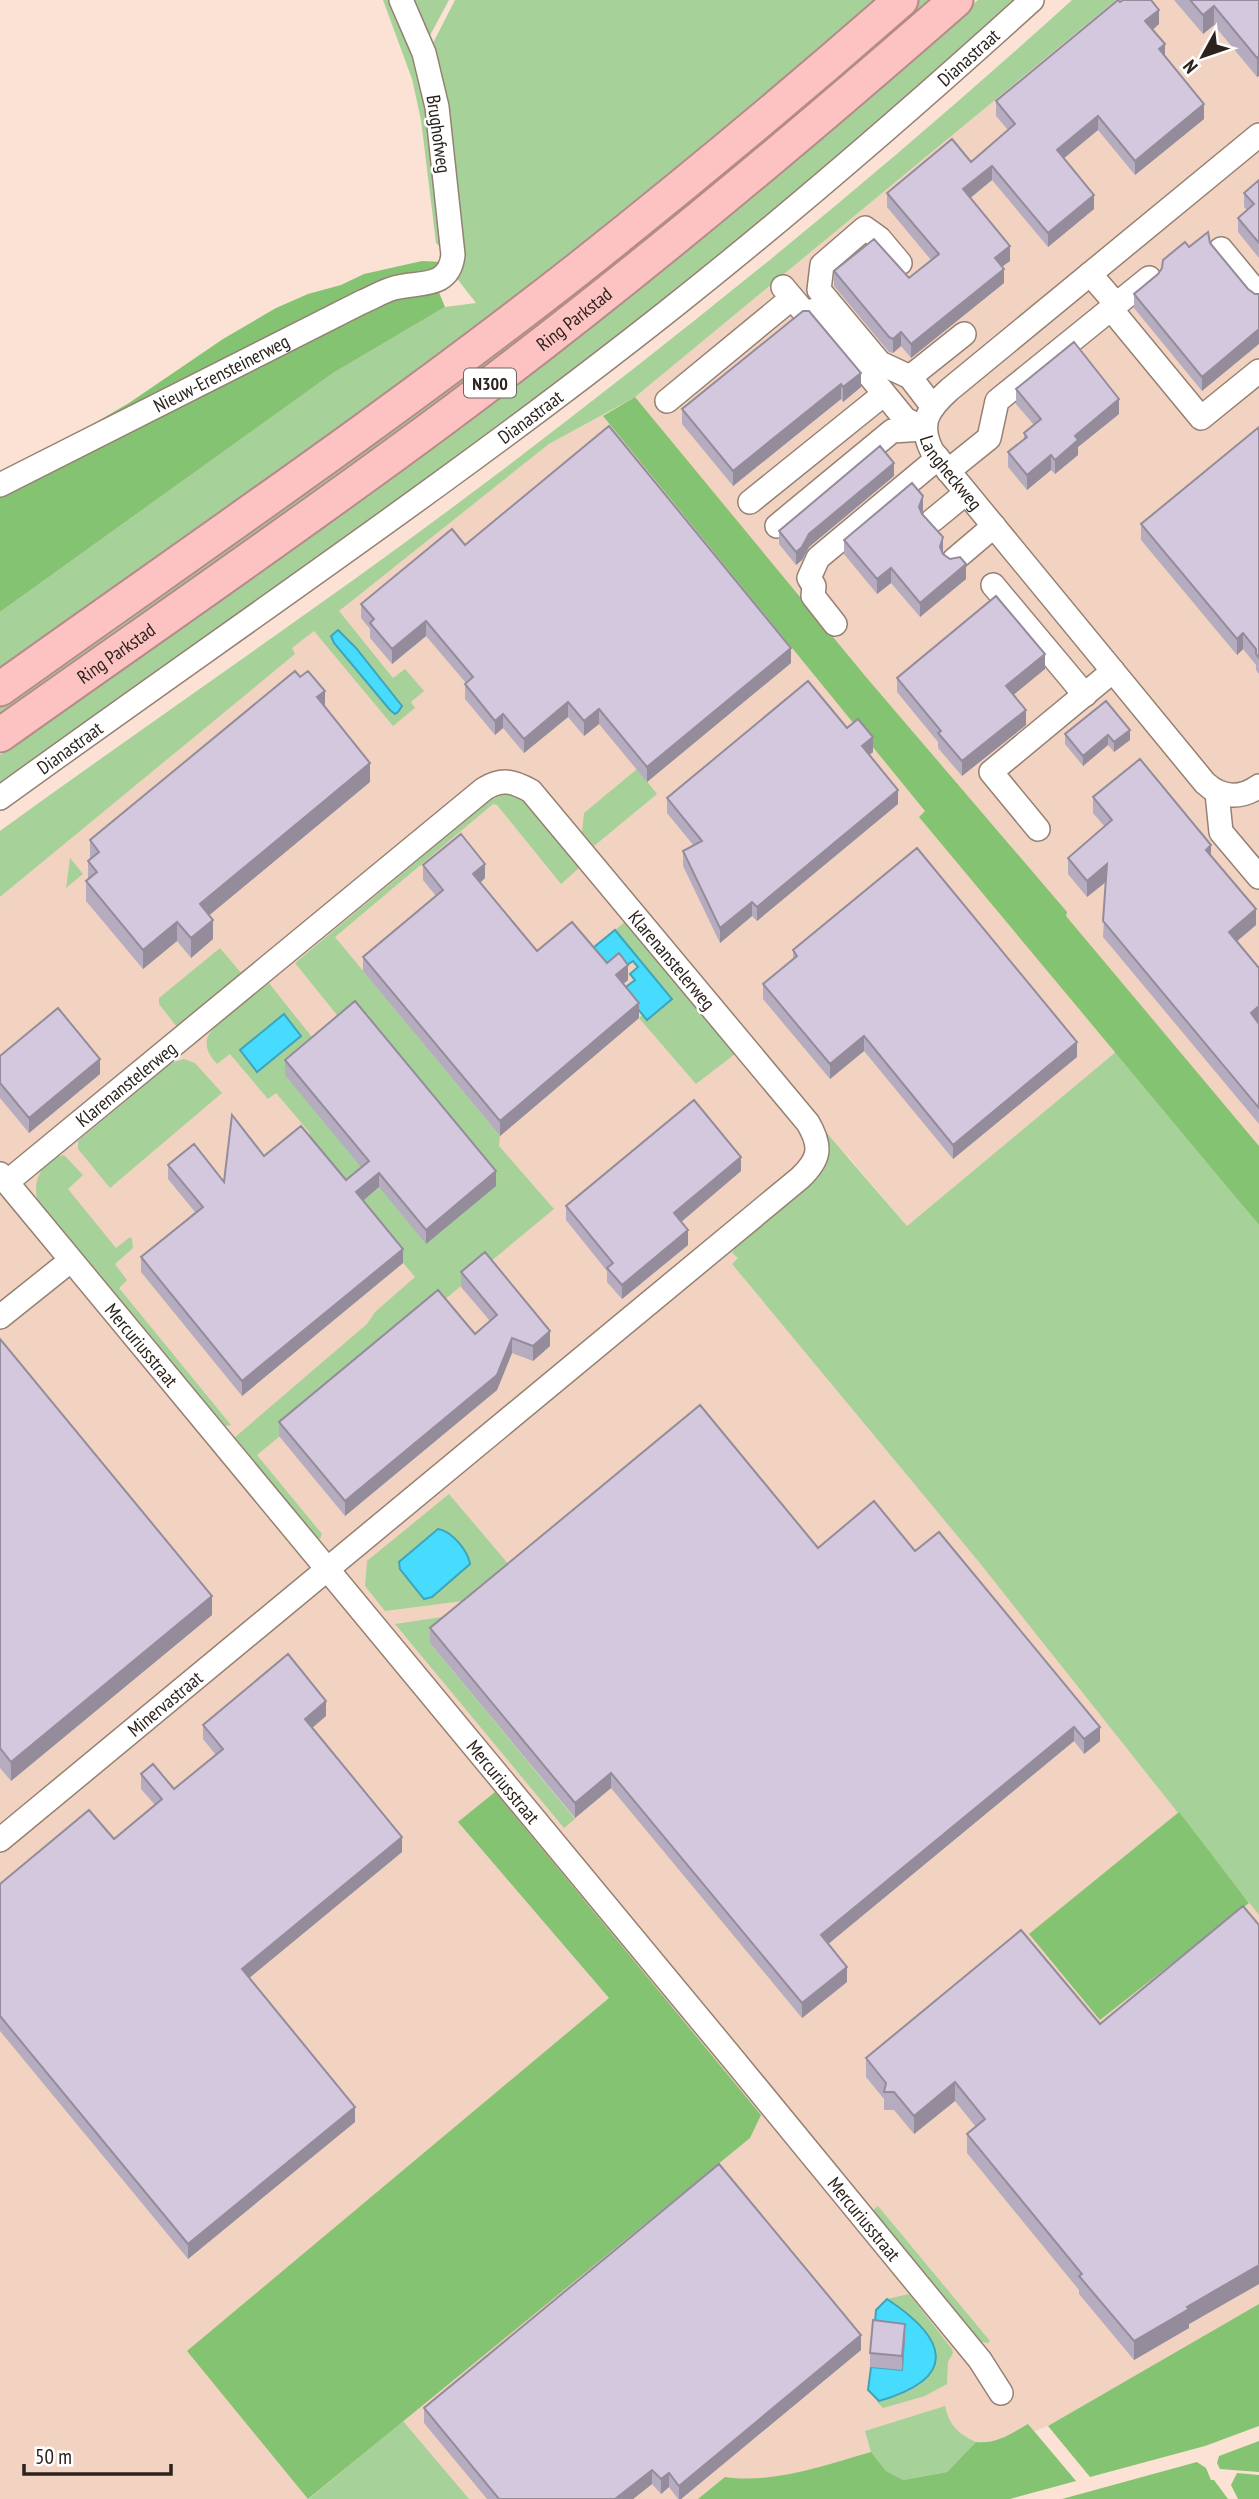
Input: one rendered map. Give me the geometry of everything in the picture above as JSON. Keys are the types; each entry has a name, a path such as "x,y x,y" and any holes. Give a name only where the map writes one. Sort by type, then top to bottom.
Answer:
{"highway":[{"name":"Ring Parkstad","path":"0,689 337,449 575,271 810,79 901,0"},
{"name":"Ring Parkstad","path":"0,735 435,425 600,299 758,170 956,0"}],"street":[{"name":"Brughofweg","path":"401,0 424,53 437,107 453,256 447,273"},
{"name":"Dianastraat","path":"0,798 463,466 667,312 918,103 1032,0"},
{"name":"Langheckweg","path":"1217,793 1205,783 966,493 925,438 924,429 928,413 949,390 1259,135"},
{"path":"900,263 879,238 864,228 822,265 819,290 880,363 910,377 933,407"},
{"path":"1221,249 1259,295"},
{"name":"Nieuw-Erensteinerweg","path":"0,485 362,302 394,288 435,281 447,273"},
{"path":"1090,274 1201,418 1259,371"},
{"path":"835,624 813,596 814,586 808,578 818,558 943,464 989,438 997,401 1149,278"},
{"path":"667,401 787,292 804,313 816,310 905,419 924,429"},
{"path":"910,377 964,334"},
{"path":"750,502 884,394"},
{"path":"777,526 892,430 924,429"},
{"path":"933,520 966,493"},
{"path":"954,560 994,526"},
{"path":"993,585 1085,695"},
{"path":"1038,829 991,772 1113,671"},
{"name":"Klarenanstelerweg","path":"3,1178 484,789 505,781 531,791 790,1101 816,1138 816,1160 809,1170 327,1569"},
{"path":"1256,793 1217,793 1221,832 1259,877"},
{"name":"Mercuriusstraat","path":"3,1178 751,2080 980,2360 1001,2393"},
{"path":"0,1317 70,1261"},
{"name":"Minervastraat","path":"0,1840 327,1569"}],"shaded area":[{"path":"1116,0 1259,0 1259,1146 1154,1021 907,1226 848,1156 827,1139 827,1158 818,1178 735,1248 739,1258 732,1264 1259,1898 1259,2304 1058,2422 858,2499 0,2499 0,897 294,654 291,648 549,444 635,397"}],"green space":[{"path":"383,0 394,0 422,70 445,252 436,243 421,120 412,79"},
{"path":"409,0 449,0 427,41"},
{"path":"455,0 881,0 635,209 451,348 0,672 0,612 333,373 445,307 476,303 458,280 430,49"},
{"path":"915,0 941,0 475,383 0,723 0,703"},
{"path":"978,0 1020,0 762,222 591,357 340,542 0,785 0,755 98,685 877,88"},
{"path":"1072,0 1116,0 635,397 549,444 339,611 393,678 405,669 424,691 411,702 415,708 393,726 314,631 292,648 295,654 0,897 0,831 371,567 568,420 788,245","holes":["332,639 356,648 401,706 390,710"]},
{"path":"422,261 443,262 439,268 0,478 129,403 223,339 276,308 364,274"},
{"path":"438,290 445,307 333,373 0,612 0,493 397,293"},
{"path":"635,397 866,677 1067,912 1066,916 1259,1146 1259,1225 919,817 925,811 603,416"},
{"path":"637,769 657,794 594,846 582,832 584,813"},
{"path":"505,794 527,803 579,866 561,884 497,805 493,804 335,937 500,1136 499,1146 554,1209 257,1455 322,1534 320,1539 314,1536 234,1438 367,1324 375,1312 415,1277 356,1207 379,1187 345,1025 295,963 490,800"},
{"path":"70,858 83,874 66,888"},
{"path":"626,921 735,1054 696,1084 639,1018 643,1014 647,1019 672,999 615,930"},
{"path":"220,948 242,974 177,1027 159,1004 159,998"},
{"path":"269,983 319,1046 369,1176 346,1195 301,1141 310,1133 276,1093 268,1099 230,1054 217,1064 208,1049 207,1039 216,1025"},
{"path":"1117,1051 1259,1225 1259,1915 979,1562 732,1264 738,1258 732,1253 735,1248 818,1178 827,1158 825,1131 907,1226"},
{"path":"184,1059 195,1063 222,1093 110,1188 78,1149 78,1141 171,1063"},
{"path":"64,1155 83,1175 68,1189 116,1248 130,1237 132,1239 133,1248 115,1264 127,1280 119,1288 231,1425 224,1426 39,1203 36,1188 40,1173 56,1157"},
{"path":"449,1494 515,1572 471,1609 463,1601 385,1611 365,1586 367,1561","holes":["439,1529 470,1559 470,1564 430,1599 422,1596 400,1569 401,1559"]},
{"path":"449,1616 460,1618 430,1643 575,1819 564,1828 395,1624"},
{"path":"495,1792 761,2115 750,2138 308,2499 187,2351 609,1998 458,1822"},
{"path":"1179,1812 1249,1903 1100,2020 1029,1934"},
{"path":"878,2206 990,2341 988,2343 979,2341 872,2211"},
{"path":"909,2294 952,2349 953,2353 948,2362 947,2384 925,2396 883,2408 877,2402 913,2389 927,2377 936,2360 901,2308 887,2299"},
{"path":"1259,2304 1259,2426 1205,2446 1090,2477 1048,2426"},
{"path":"945,2406 949,2419 956,2428 976,2442 947,2472 903,2480 886,2471 871,2452 865,2431"},
{"path":"403,2421 469,2499 309,2499"},
{"path":"1028,2424 1076,2481 1010,2499 698,2499 725,2477 781,2476 871,2452 886,2471 903,2480 947,2472 976,2442 997,2440"},
{"path":"1259,2441 1259,2472 1220,2469 1217,2463 1219,2456"},
{"path":"1197,2462 1206,2468 1211,2480 1214,2480 1228,2499 1062,2499"},
{"path":"1237,2473 1259,2475 1259,2499 1238,2499 1231,2485"}],"water":[{"path":"338,630 356,648 402,706 398,712 395,714 390,710 334,643 331,636"},
{"path":"615,930 672,999 647,1020 622,990 635,980 630,974 638,967 633,961 624,967 610,969 593,948"},
{"path":"284,1014 301,1036 257,1072 240,1050"},
{"path":"438,1529 449,1533 458,1542 470,1564 432,1597 424,1599 400,1569 399,1562"},
{"path":"887,2299 923,2329 933,2343 936,2357 933,2369 922,2381 905,2392 879,2401 868,2390 871,2367 902,2370 904,2338 874,2335 876,2310"}],"building":[{"path":"1118,0 1151,0 1159,10 1145,21 1165,44 1159,49 1204,104 1135,161 1098,116 1057,150 1094,195 1048,233 992,166 963,189 1010,246 995,258 1004,269 911,344 901,332 893,339 889,337 834,271 874,239 909,278 939,254 887,193 952,139 971,162 1015,124 996,101"},
{"path":"1190,0 1259,0 1259,56 1257,58 1214,6 1203,15"},
{"path":"1259,180 1259,243 1238,218 1254,204 1244,193"},
{"path":"1208,232 1210,243 1248,289 1259,294 1259,329 1202,377 1134,294 1158,274 1163,260 1185,242 1189,247"},
{"path":"803,311 809,311 861,373 843,387 841,384 733,471 682,409"},
{"path":"1074,342 1119,399 1075,436 1078,440 1055,460 1051,455 1027,475 1008,452 1027,437 1024,433 1041,419 1016,389"},
{"path":"609,426 791,648 647,767 599,709 584,721 568,702 524,739 503,714 495,721 465,684 473,677 426,621 392,649 370,623 374,619 361,604 452,529 465,545"},
{"path":"1259,427 1259,658 1256,649 1243,633 1237,639 1141,524"},
{"path":"880,446 894,463 809,534 796,552 779,531"},
{"path":"912,483 923,496 919,507 922,514 943,537 940,547 943,554 950,559 960,557 966,564 920,603 891,568 877,579 844,540"},
{"path":"996,596 1045,654 1006,686 1026,710 962,761 897,678"},
{"path":"295,671 300,677 308,671 325,691 317,697 370,763 200,904 213,920 191,938 177,922 143,950 86,881 97,872 88,861 99,852 90,840"},
{"path":"808,681 847,728 858,719 873,737 862,746 898,790 757,907 752,902 720,928 683,851 702,841 667,798"},
{"path":"1106,701 1130,730 1114,742 1108,735 1083,756 1065,734"},
{"path":"1140,759 1211,845 1206,850 1256,909 1229,932 1259,968 1259,1006 1251,1013 1259,1024 1259,1108 1103,921 1107,864 1087,881 1068,858 1112,820 1093,797"},
{"path":"461,834 485,864 473,874 537,951 572,922 607,963 619,953 628,965 616,975 639,1003 500,1121 363,957 443,890 423,865"},
{"path":"917,848 1077,1042 953,1145 864,1036 830,1064 763,984 797,956 793,950"},
{"path":"355,1001 496,1171 426,1230 379,1173 356,1192 403,1249 242,1381 141,1257 203,1207 168,1165 194,1144 224,1182 232,1115 264,1156 301,1126 346,1180 369,1161 285,1060"},
{"path":"58,1008 100,1059 29,1118 0,1083 0,1056"},
{"path":"694,1100 741,1157 674,1213 688,1230 622,1285 607,1268 613,1263 566,1206"},
{"path":"485,1252 550,1331 533,1346 512,1338 497,1375 345,1501 279,1422 438,1290 475,1334 497,1315 461,1272"},
{"path":"0,1339 212,1596 11,1762 0,1748"},
{"path":"700,1405 818,1548 874,1501 915,1551 939,1532 1100,1727 1084,1739 1074,1727 821,1935 847,1967 802,2003 611,1773 575,1803 430,1628"},
{"path":"288,1654 326,1701 305,1719 402,1837 242,1969 355,2107 188,2244 0,2016 0,1884 89,1810 114,1839 162,1799 141,1774 153,1764 174,1789 223,1749 203,1725"},
{"path":"1243,1906 1259,1925 1259,2265 1134,2341 967,2134 985,2119 955,2082 914,2116 894,2092 884,2092 886,2083 866,2058 1021,1930 1100,2024"},
{"path":"719,2164 861,2335 679,2486 669,2473 661,2479 652,2470 615,2499 499,2499 424,2408"},
{"path":"873,2320 905,2324 902,2356 870,2353"}]}
